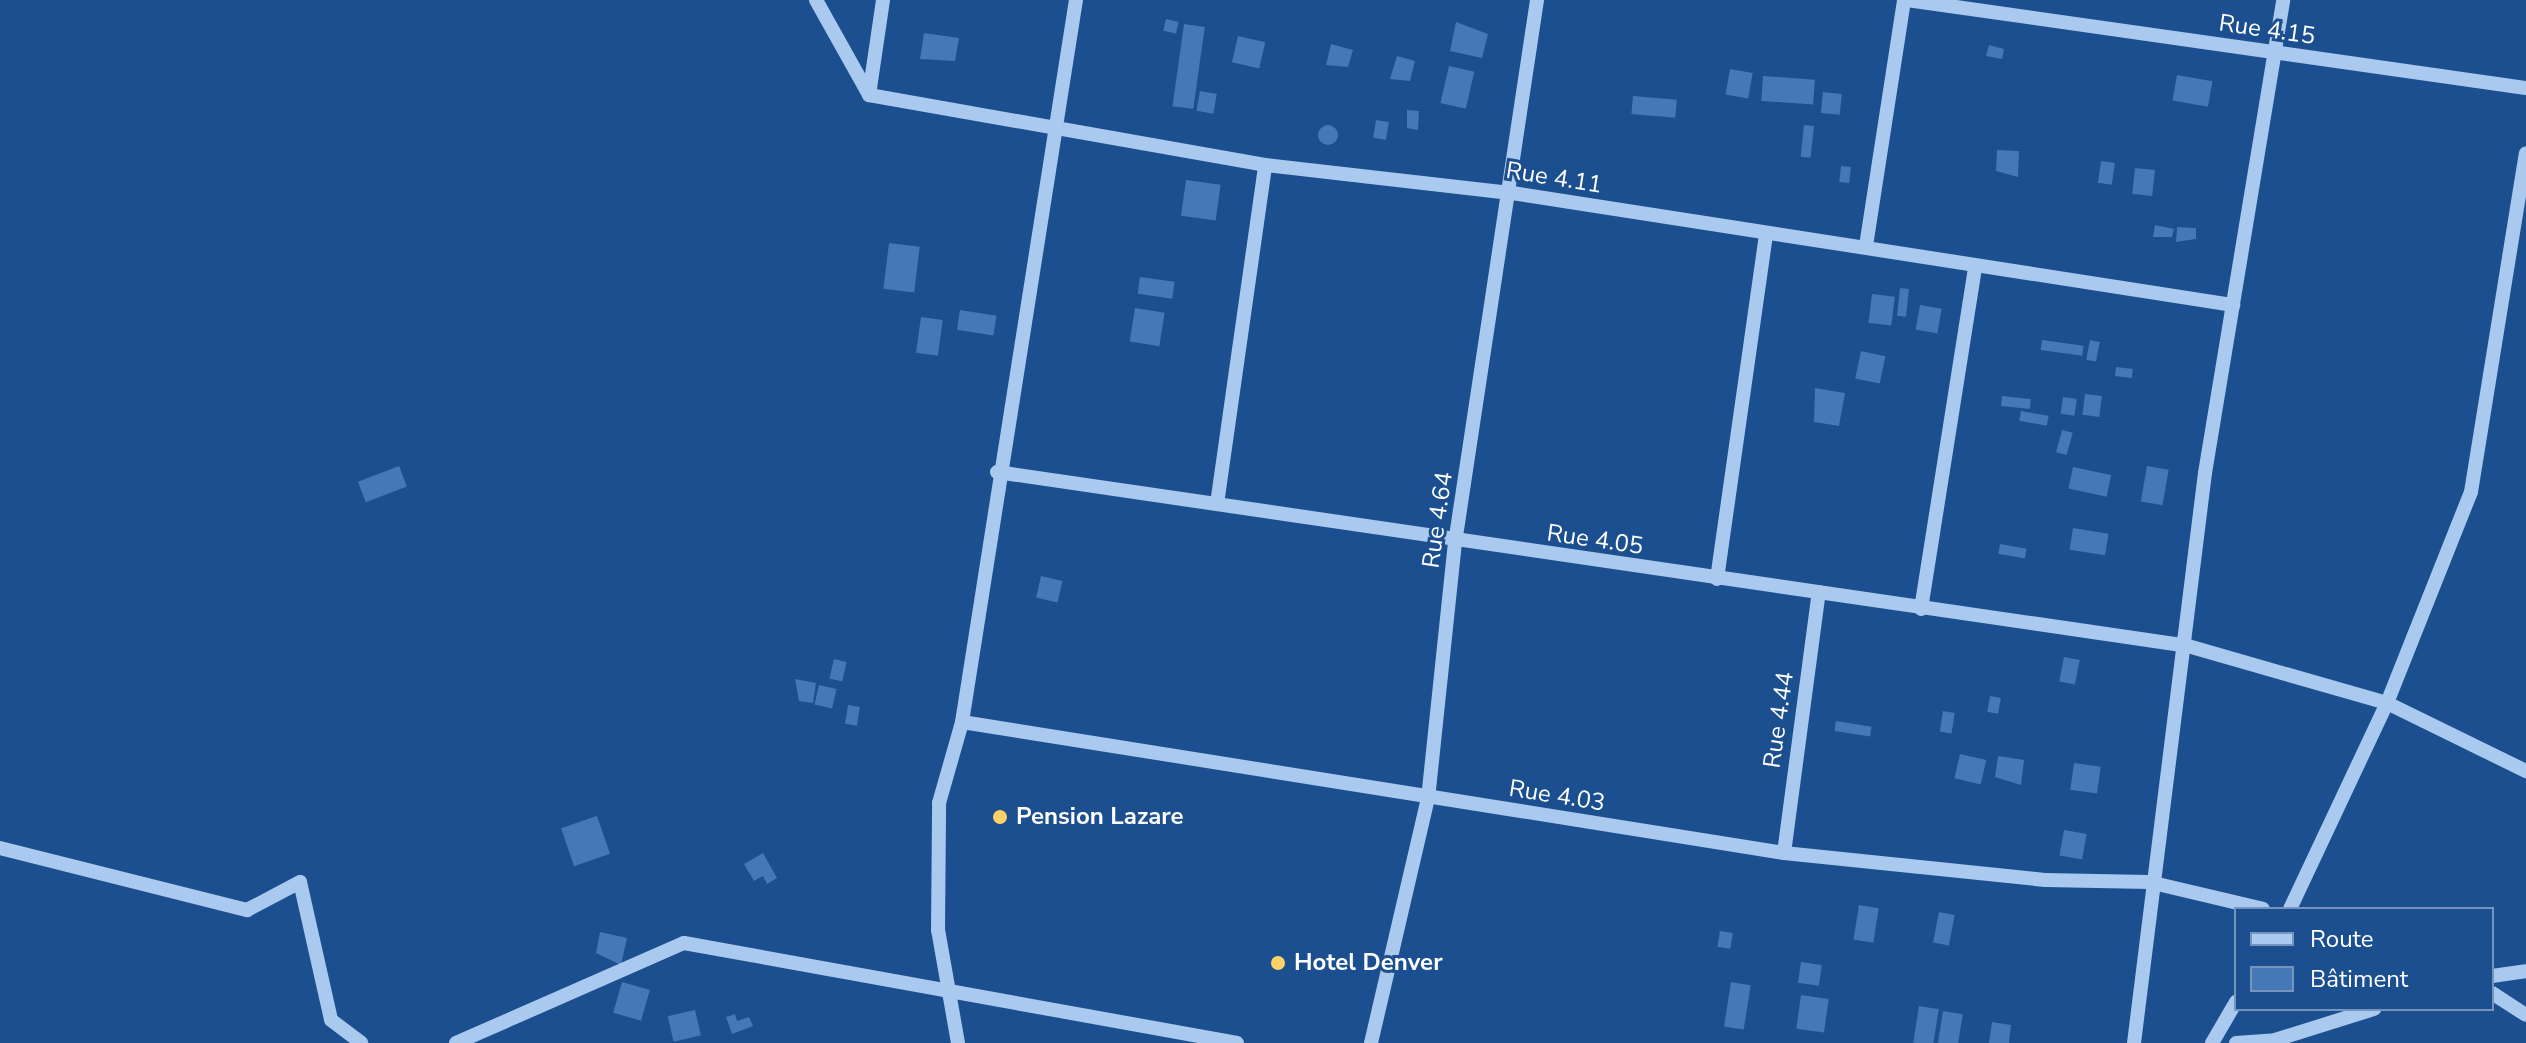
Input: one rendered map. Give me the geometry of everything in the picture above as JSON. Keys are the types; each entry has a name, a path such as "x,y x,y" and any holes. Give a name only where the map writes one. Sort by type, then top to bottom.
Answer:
{"street":[{"path":"816,0 869,95"},
{"path":"869,95 883,0"},
{"path":"958,1043 938,930 939,803 962,722 997,472 1076,0"},
{"name":"Rue 4.64","path":"1371,1043 1428,799 1455,543 1512,193 1537,0"},
{"path":"1866,246 1905,0"},
{"name":"Rue 4.15","path":"1905,0 2526,88"},
{"path":"2134,1043 2149,882 2188,646 2205,473 2283,0"},
{"name":"Rue 4.11","path":"869,95 1265,165 1512,193 1766,234 1866,246 1975,268 2233,305"},
{"path":"2291,907 2387,703 2471,492 2526,153"},
{"path":"1217,504 1265,165"},
{"path":"1717,579 1766,234"},
{"path":"1921,609 1975,268"},
{"name":"Rue 4.05","path":"997,472 1455,543 2188,646 2387,703 2526,771"},
{"name":"Rue 4.44","path":"1784,853 1819,592"},
{"name":"Rue 4.03","path":"962,722 1428,799 1784,853 2045,880 2149,882 2255,907"},
{"path":"0,848 247,910 300,882 331,1020 361,1043"},
{"path":"456,1043 684,943 1237,1043"},
{"path":"2494,976 2526,971"},
{"path":"2494,994 2526,1015"},
{"path":"2212,1043 2234,1005"},
{"path":"2236,1043 2275,1040 2368,1011"}],"building":[{"path":"1166,19 1179,22 1176,34 1163,31"},
{"path":"1456,22 1488,34 1482,58 1450,51"},
{"path":"1184,24 1205,27 1193,109 1172,106"},
{"path":"924,33 959,38 955,61 920,59"},
{"path":"1238,36 1265,42 1259,69 1232,62"},
{"path":"1331,44 1353,50 1348,67 1326,65"},
{"path":"1989,45 2004,49 2002,59 1986,56"},
{"path":"1397,56 1415,61 1410,81 1390,79"},
{"path":"1449,66 1474,72 1466,109 1440,103"},
{"path":"1730,69 1753,73 1748,99 1725,95"},
{"path":"2177,75 2212,81 2208,107 2172,101"},
{"path":"1763,76 1815,80 1813,105 1761,101"},
{"path":"1200,91 1217,94 1213,114 1197,111"},
{"path":"1823,92 1842,94 1840,115 1821,113"},
{"path":"1633,96 1677,100 1675,118 1631,114"},
{"path":"1407,110 1419,111 1418,130 1407,128"},
{"path":"1376,120 1389,122 1386,140 1373,138"},
{"path":"1324,125 1332,125 1338,135 1332,145 1324,145 1318,139 1318,131"},
{"path":"1804,125 1814,126 1811,158 1801,157"},
{"path":"1997,150 2019,151 2018,177 1996,171"},
{"path":"2101,161 2115,163 2112,185 2098,183"},
{"path":"1841,166 1851,167 1849,183 1839,182"},
{"path":"2135,168 2155,170 2152,196 2132,194"},
{"path":"1186,180 1221,185 1216,221 1181,216"},
{"path":"2155,225 2174,229 2172,237 2153,237"},
{"path":"2177,227 2196,228 2196,239 2176,242"},
{"path":"889,243 920,247 914,292 883,289"},
{"path":"1140,277 1175,282 1172,299 1138,294"},
{"path":"1900,288 1909,289 1906,317 1897,316"},
{"path":"1872,294 1895,297 1891,326 1868,323"},
{"path":"1920,305 1942,309 1937,333 1916,330"},
{"path":"1135,308 1165,313 1159,346 1130,342"},
{"path":"960,310 997,316 993,336 957,330"},
{"path":"921,317 943,320 938,356 916,353"},
{"path":"2042,340 2084,346 2082,356 2041,350"},
{"path":"2090,340 2100,342 2096,362 2086,360"},
{"path":"1861,351 1885,356 1880,384 1855,378"},
{"path":"2116,367 2133,369 2132,378 2115,376"},
{"path":"1815,388 1845,393 1839,426 1814,422"},
{"path":"2085,394 2102,396 2099,417 2082,415"},
{"path":"2002,396 2031,399 2030,409 2001,406"},
{"path":"2063,397 2077,399 2074,416 2061,414"},
{"path":"2021,411 2049,416 2047,426 2019,421"},
{"path":"2062,430 2073,433 2067,455 2056,452"},
{"path":"399,466 407,487 366,502 358,482"},
{"path":"2147,466 2169,470 2162,505 2141,501"},
{"path":"2073,467 2111,475 2107,497 2068,489"},
{"path":"2073,528 2109,534 2105,555 2070,550"},
{"path":"2000,544 2027,549 2025,559 1998,554"},
{"path":"1041,576 1062,581 1057,602 1036,597"},
{"path":"2064,657 2080,660 2075,685 2059,682"},
{"path":"834,659 847,662 842,681 830,678"},
{"path":"795,679 816,683 813,703 799,701"},
{"path":"819,685 837,689 832,709 815,704"},
{"path":"1990,696 2001,698 1998,714 1987,712"},
{"path":"848,705 860,707 857,726 845,724"},
{"path":"1943,711 1955,713 1952,734 1940,732"},
{"path":"1836,721 1872,727 1870,737 1834,731"},
{"path":"1960,754 1986,760 1981,784 1954,778"},
{"path":"1998,756 2024,760 2021,785 1995,777"},
{"path":"2074,763 2101,767 2097,793 2070,790"},
{"path":"597,816 610,854 574,866 561,828"},
{"path":"2064,830 2087,834 2082,860 2059,856"},
{"path":"763,853 777,878 767,884 763,876 754,881 744,864"},
{"path":"1859,905 1879,908 1873,943 1854,940"},
{"path":"1939,912 1955,915 1949,945 1933,942"},
{"path":"1720,931 1733,933 1730,949 1717,947"},
{"path":"600,932 627,938 621,965 596,953"},
{"path":"1801,962 1822,965 1819,986 1798,983"},
{"path":"622,982 650,990 641,1021 613,1013"},
{"path":"1731,982 1751,985 1744,1030 1724,1026"},
{"path":"1801,995 1829,999 1824,1033 1796,1029"},
{"path":"1919,1006 1939,1009 1933,1043 1913,1043"},
{"path":"695,1010 701,1035 674,1042 668,1016"},
{"path":"1943,1011 1963,1014 1958,1043 1938,1043"},
{"path":"735,1014 737,1021 749,1017 753,1026 732,1034 726,1017"},
{"path":"1992,1022 2011,1025 2009,1043 1989,1043"}],"place":[{"name":"Pension Lazare","path":"1000,817"},
{"name":"Hotel Denver","path":"1278,963"}]}
